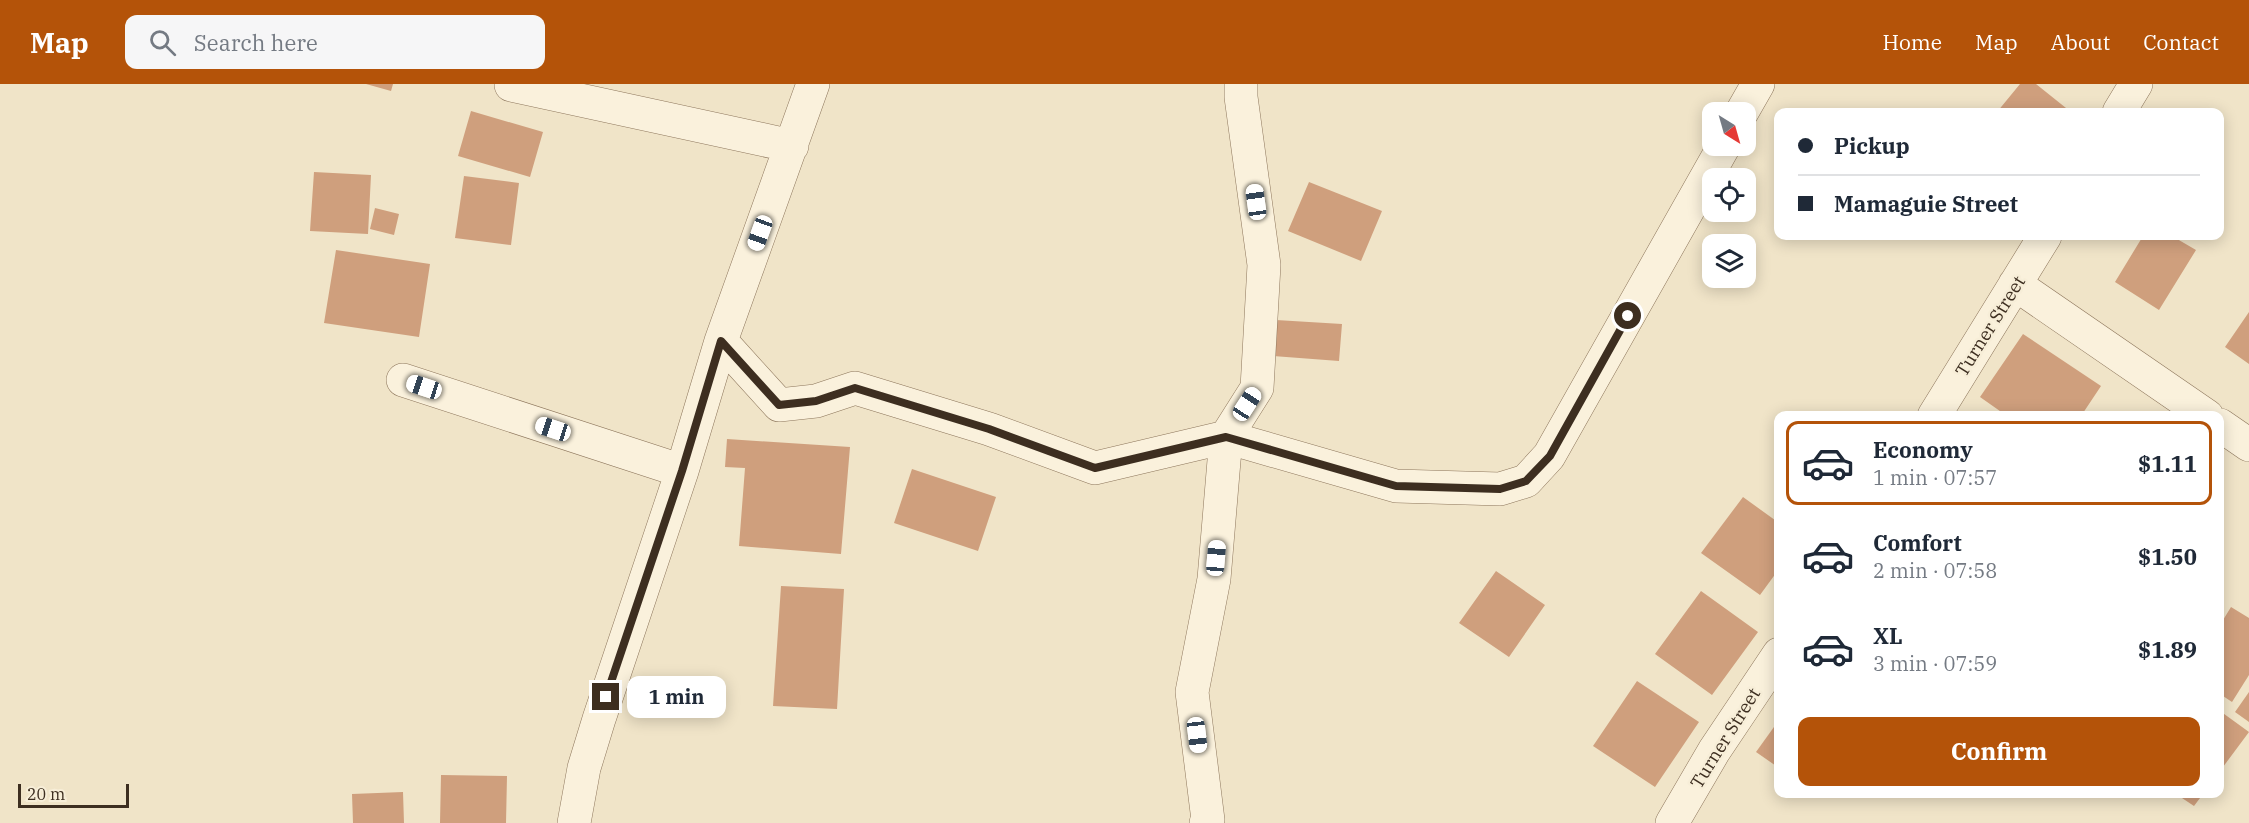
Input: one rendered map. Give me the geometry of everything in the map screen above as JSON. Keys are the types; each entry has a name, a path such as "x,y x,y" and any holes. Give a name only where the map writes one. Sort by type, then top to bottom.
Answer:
{"street":[{"path":"574,823 584,768 598,719 682,471 721,341 813,84"},
{"path":"1206,823 1208,820 1192,692 1214,579 1226,437 1257,388 1264,265 1241,84"},
{"path":"1748,102 1758,84"},
{"path":"2122,108 2136,84"},
{"path":"511,85 792,146"},
{"path":"721,341 779,405 816,401 855,388 989,429 1095,468 1226,437 1396,486 1500,489 1526,481 1550,456 1718,156"},
{"name":"Turner Street","path":"1937,411 2042,240"},
{"path":"2015,284 2200,411"},
{"path":"403,380 682,471"},
{"path":"2224,428 2249,445"},
{"name":"Turner Street","path":"1672,823 1714,751 1774,661"}],"building":[{"path":"366,84 393,84 391,91"},
{"path":"2020,84 2036,84 2066,108 2000,108"},
{"path":"471,111 543,132 530,177 458,156"},
{"path":"314,172 371,175 368,234 310,231"},
{"path":"464,176 519,183 511,245 455,238"},
{"path":"1309,182 1382,211 1361,261 1288,231"},
{"path":"375,208 399,214 394,235 370,229"},
{"path":"2141,240 2179,240 2196,250 2159,310 2115,282"},
{"path":"336,250 430,264 419,337 324,323"},
{"path":"2249,312 2249,364 2225,347"},
{"path":"1276,320 1342,324 1339,361 1273,356"},
{"path":"2023,334 2101,386 2084,411 2000,411 1980,397"},
{"path":"727,439 850,447 841,554 739,546 745,468 725,467"},
{"path":"912,469 996,497 978,551 894,523"},
{"path":"1743,497 1774,519 1774,576 1760,595 1701,553"},
{"path":"1496,571 1545,605 1509,657 1459,623"},
{"path":"781,586 844,589 837,709 773,706"},
{"path":"1701,591 1758,632 1712,695 1655,654"},
{"path":"2231,607 2249,618 2249,675 2232,702 2224,697 2224,618"},
{"path":"1637,681 1699,722 1655,787 1593,746"},
{"path":"2249,692 2249,722 2235,712"},
{"path":"2224,714 2249,732 2224,766"},
{"path":"1774,727 1774,765 1756,752"},
{"path":"441,775 507,776 506,823 440,823"},
{"path":"403,792 404,823 353,823 352,794"},
{"path":"2182,798 2200,798 2194,806"}],"route":[{"path":"606,697 682,471 721,341 779,405 816,401 855,388 989,429 1095,468 1226,437 1396,486 1500,489 1526,481 1550,456 1628,316"}]}
